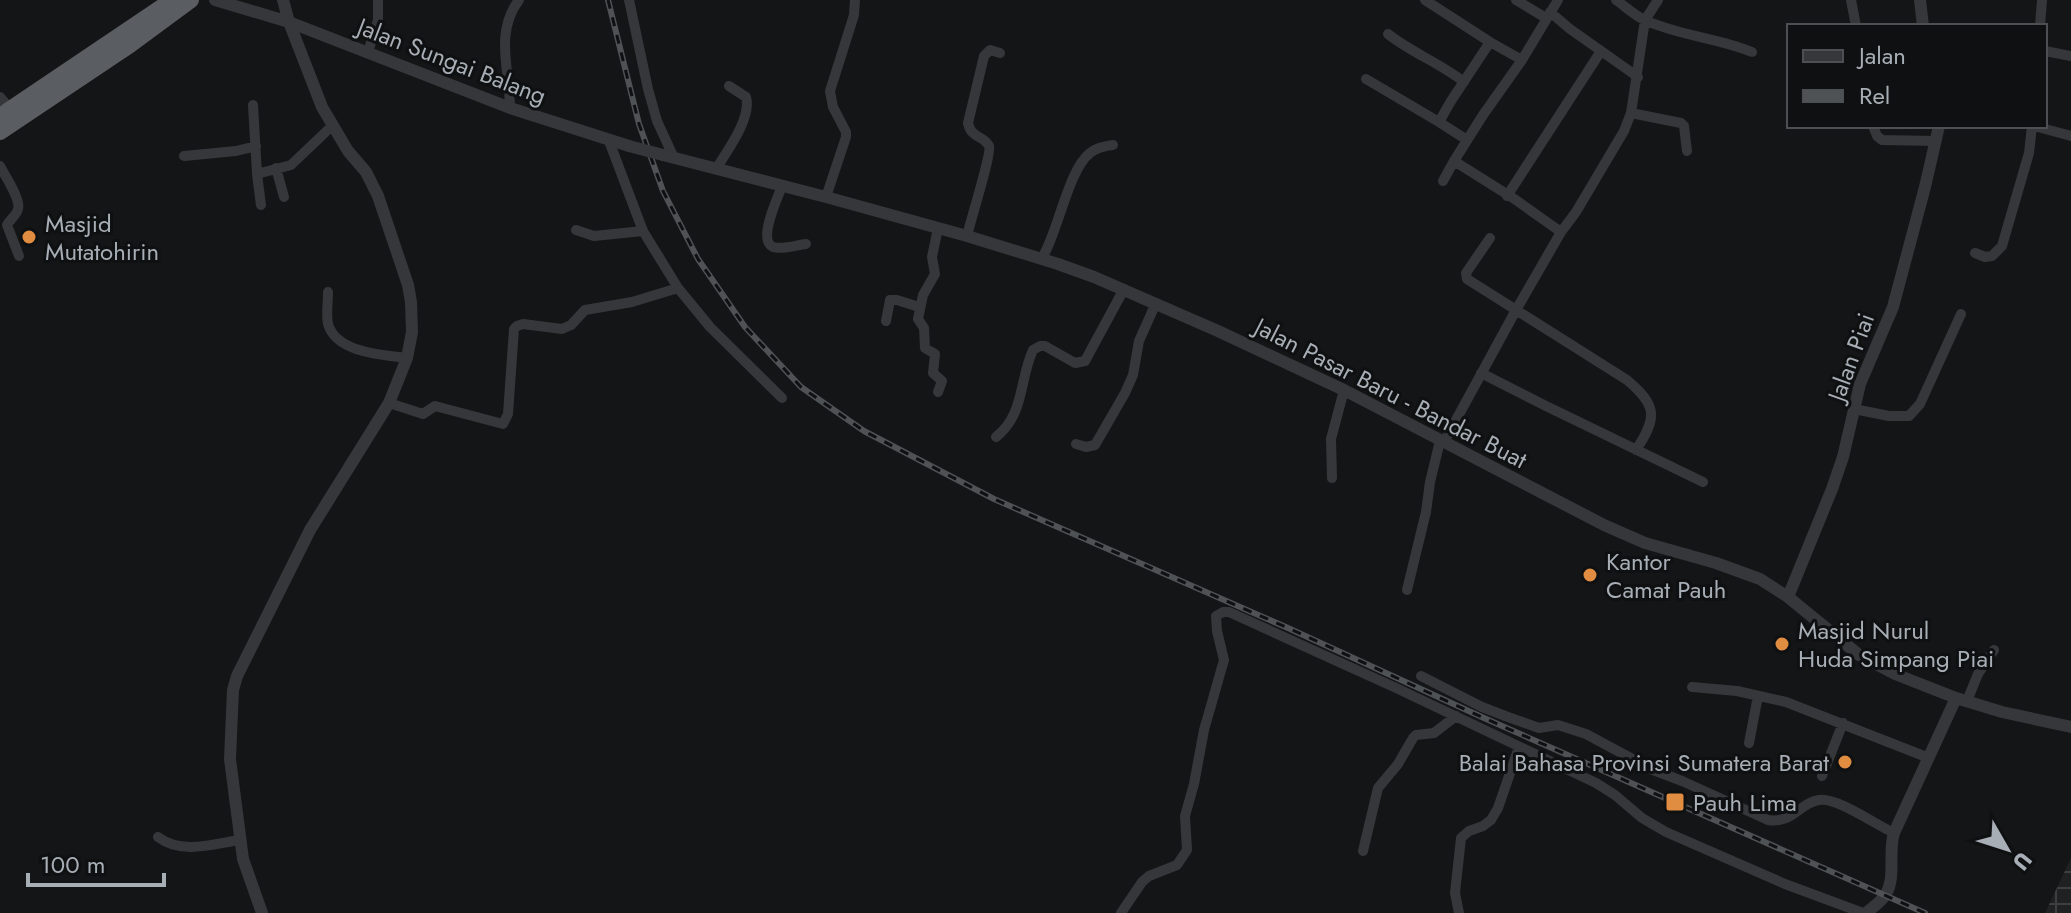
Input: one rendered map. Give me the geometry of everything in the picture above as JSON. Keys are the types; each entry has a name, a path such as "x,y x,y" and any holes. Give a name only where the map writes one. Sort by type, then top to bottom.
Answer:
{"highway":[{"path":"3,107 172,0"},
{"path":"0,132 191,0"}],"street":[{"name":"Jalan Sungai Balang","path":"215,0 289,22 510,108 669,157"},
{"path":"262,913 243,859 240,840 230,759 233,690 237,676 310,530 389,403 407,358 412,332 408,285 378,196 366,172 348,151 322,107 283,0"},
{"path":"368,52 378,20 378,0"},
{"path":"510,108 504,32 506,22 519,0"},
{"path":"629,0 648,89 669,157"},
{"path":"826,197 846,137 833,107 830,91 854,15 855,0"},
{"path":"1427,0 1522,60"},
{"path":"1516,0 1548,15 1638,77"},
{"path":"1443,181 1558,0"},
{"path":"1616,0 1645,20 1752,52"},
{"path":"1407,590 1430,482 1442,442 1561,232 1624,131 1638,77 1645,20 1658,0"},
{"path":"1851,0 1856,24"},
{"path":"1920,0 1923,24"},
{"path":"2040,24 2042,0"},
{"path":"1388,34 1464,82"},
{"path":"1439,122 1490,42"},
{"path":"967,236 988,163 989,149 986,142 968,129 968,123 984,56 990,50 1000,53"},
{"path":"1507,196 1601,51"},
{"path":"2047,51 2071,56"},
{"path":"1366,79 1467,140"},
{"path":"716,169 735,138 747,105 746,97 729,86"},
{"path":"253,105 261,205"},
{"path":"1631,113 1681,123 1687,151"},
{"path":"257,174 291,165 333,125"},
{"path":"1874,128 1882,140 1936,141"},
{"name":"Jalan Piai","path":"1788,597 1838,474 1860,384 1893,307 1939,128"},
{"path":"1975,253 1992,256 2002,246 2029,153 2033,128"},
{"path":"2041,128 2071,136"},
{"path":"609,141 643,231 678,288 710,327 782,398"},
{"path":"1042,258 1083,161 1097,149 1113,145"},
{"path":"184,156 256,146"},
{"name":"Jalan Pasar Baru - Bandar Buat","path":"669,157 967,236 1042,258 1124,289 1344,390 1604,525 1645,543 1741,572 1768,584 1872,664 1962,700 2071,727"},
{"path":"1454,161 1561,232"},
{"path":"0,166 19,206 7,225 19,256"},
{"path":"276,168 284,197"},
{"path":"782,186 767,230 768,243 776,248 806,244"},
{"path":"938,228 932,257 935,274 924,291 918,319 924,328 925,348 935,354 933,373 942,381 938,392"},
{"path":"576,230 594,236 643,231"},
{"path":"1490,238 1466,277 1640,390 1652,417 1649,431 1636,450"},
{"path":"389,403 423,414 435,406 503,424 508,414 514,329 517,326 562,329 571,325 585,310 655,297 678,288"},
{"path":"996,437 1015,414 1033,350 1045,346 1075,363 1085,361 1124,289"},
{"path":"328,292 328,325 338,338 351,347 368,352 407,358"},
{"path":"886,321 890,300 919,307"},
{"path":"1076,444 1086,447 1095,445 1107,426 1133,375 1139,341 1156,303"},
{"path":"1854,409 1889,416 1909,416 1920,404 1961,314"},
{"path":"1481,373 1703,482"},
{"path":"1332,478 1331,439 1344,390"},
{"path":"1121,913 1142,882 1177,865 1187,850 1185,816 1204,730 1224,660 1217,631 1216,616 1219,613 1229,612 1606,789 1642,818 1666,832 1785,884 1864,913 1883,899 1888,889 1890,844 1894,833 1929,758 1994,650"},
{"path":"1421,676 1482,707 1539,728 1558,725 1586,734 1653,770 1768,820 1783,821 1815,801 1826,800 1894,833"},
{"path":"1692,687 1737,691 1786,702 1929,758"},
{"path":"1749,743 1758,696"},
{"path":"1363,851 1382,781 1398,764 1413,738 1434,733 1456,716"},
{"path":"1822,776 1843,723"},
{"path":"1459,913 1455,893 1460,843 1465,834 1491,820 1519,747"},
{"path":"158,837 185,848 240,840"}],"shaded area":[{"path":"2071,858 2071,913 2045,913"}],"railway":[{"path":"608,0 639,124 663,191 698,259 745,327 801,387 864,431 994,499 1925,913"}],"place":[{"name":"Masjid Mutatohirin","path":"29,237"},
{"name":"Kantor Camat Pauh","path":"1590,575"},
{"name":"Masjid Nurul Huda Simpang Piai","path":"1782,644"},
{"name":"Balai Bahasa Provinsi Sumatera Barat","path":"1845,762"},
{"name":"Pauh Lima","path":"1675,802"}]}
